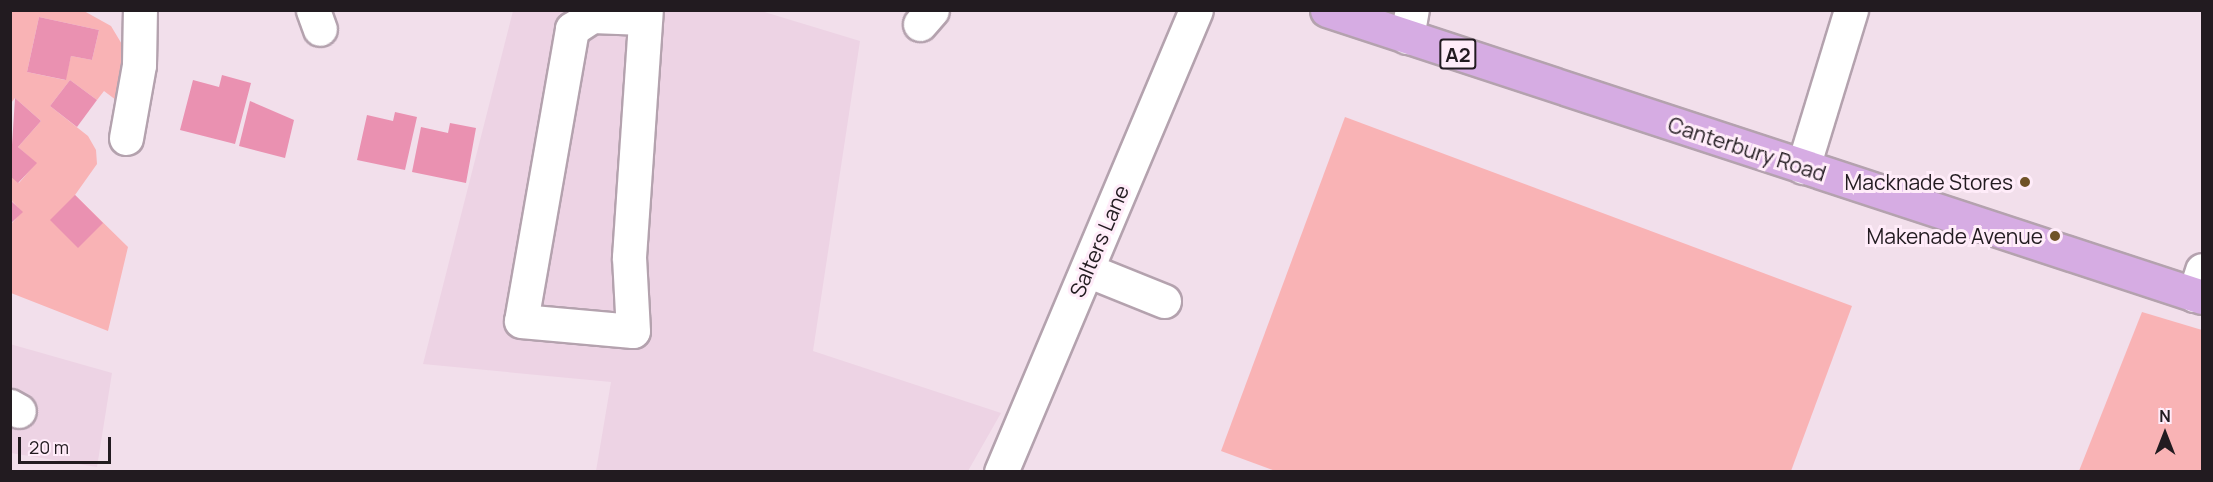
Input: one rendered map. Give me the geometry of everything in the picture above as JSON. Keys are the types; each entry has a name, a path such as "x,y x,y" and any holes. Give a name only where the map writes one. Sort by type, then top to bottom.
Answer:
{"main road":[{"name":"Canterbury Road","path":"1327,10 1410,24 1803,167 2200,287"}],"street":[{"path":"126,138 139,65 140,10"},
{"name":"Salters Lane","path":"1001,471 1196,10"},
{"path":"1803,167 1851,10"},
{"path":"645,14 629,258 633,331 521,321 572,29 592,16 645,14"},
{"path":"1087,270 1164,301"}],"shaded area":[{"path":"10,11 84,11 111,26 123,46 125,80 116,100 104,91 97,100 70,80 50,106 88,136 96,150 97,164 75,195 128,247 108,331 11,293 11,224 22,212 11,200 11,176 19,183 36,163 18,147 41,121 15,98 11,103","holes":["39,17 99,30 92,60 71,56 65,80 27,72"]},
{"path":"513,11 761,11 860,41 813,351 1001,413 968,471 596,471 611,382 423,364"},
{"path":"1345,117 1852,306 1791,471 1278,472 1221,451"},
{"path":"2142,312 2202,330 2202,471 2079,471"},
{"path":"10,344 112,373 97,467 11,453"}],"building":[{"path":"39,17 99,30 92,60 71,56 66,80 27,72"},
{"path":"222,75 251,83 235,144 180,130 193,80 219,87"},
{"path":"70,80 97,100 77,127 50,106"},
{"path":"15,98 41,121 18,147 37,163 18,183 10,176"},
{"path":"250,101 294,120 285,158 239,146"},
{"path":"395,112 417,117 405,170 357,160 367,115 393,121"},
{"path":"450,123 476,128 466,183 412,172 421,127 448,133"},
{"path":"75,195 103,223 78,248 50,220"},
{"path":"10,200 23,212 10,224"}],"place":[{"name":"Macknade Stores","path":"2025,182"},
{"name":"Makenade Avenue","path":"2055,236"}]}
